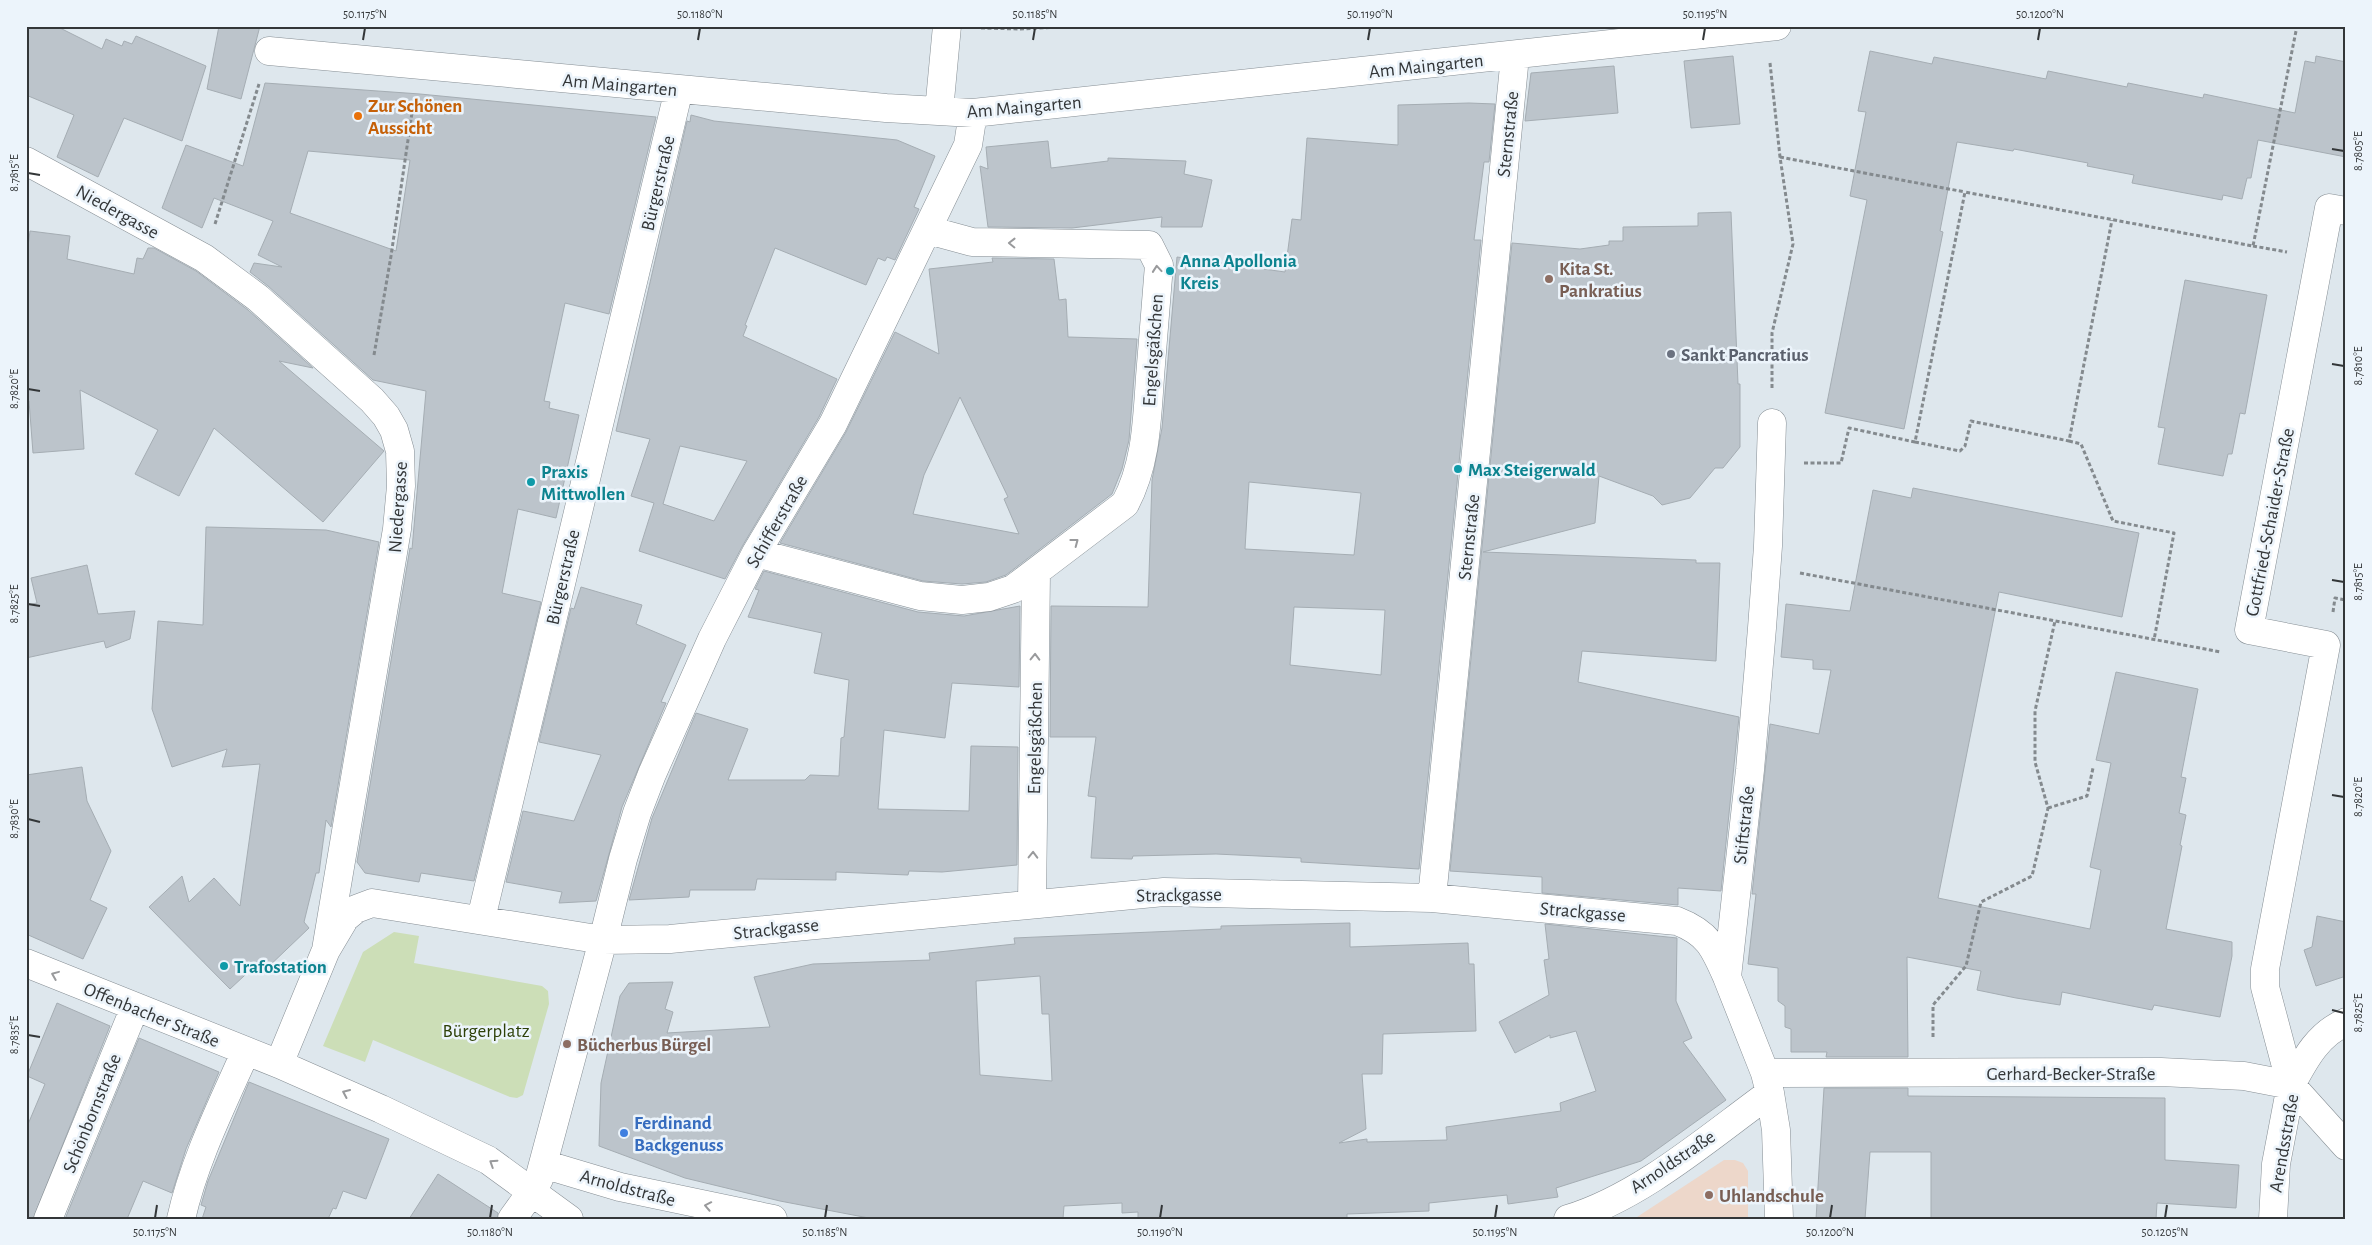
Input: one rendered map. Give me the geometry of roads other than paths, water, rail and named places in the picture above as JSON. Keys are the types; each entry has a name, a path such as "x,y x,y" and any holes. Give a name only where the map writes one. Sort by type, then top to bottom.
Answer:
{"street":[{"path":"939,111 947,27"},
{"name":"Am Maingarten","path":"269,51 419,67 973,113 1771,27"},
{"name":"Sternstraße","path":"1432,898 1514,56"},
{"name":"Bürgerstraße","path":"481,919 679,89"},
{"name":"Schifferstraße","path":"604,940 623,859 652,774 712,638 756,552 833,424 968,145 973,113"},
{"name":"Niedergasse","path":"26,161 204,258 258,298 356,384 386,416 394,430 400,450 401,486 390,584 326,950"},
{"name":"Gottfried-Schaider-Straße","path":"2291,1085 2265,988 2264,969 2326,645 2249,630 2329,208 2346,211"},
{"name":"Engelsgäßchen","path":"756,552 920,596 962,600 989,597 1012,589 1036,572 1124,504 1133,488 1141,465 1146,429 1159,265 1149,245 972,242 928,230"},
{"name":"Stiftstraße","path":"1772,423 1766,566 1750,770 1726,977 1768,1083 1776,1130 1779,1219"},
{"name":"Engelsgäßchen","path":"1032,904 1036,572"},
{"name":"Strackgasse","path":"604,940 670,939 1164,892 1432,898 1677,921 1691,926 1713,946 1726,977"},
{"path":"512,1219 532,1191 543,1164 604,940 481,919 372,904 356,909 345,918 326,950 279,1064 488,1160 532,1191 570,1219"},
{"name":"Offenbacher Straße","path":"26,964 279,1064"},
{"name":"Schönbornstraße","path":"48,1219 135,1007"},
{"path":"2291,1085 2318,1041 2331,1030 2346,1022"},
{"path":"181,1219 189,1189 246,1051"},
{"name":"Gerhard-Becker-Straße","path":"1768,1083 1933,1073 2214,1073 2244,1076 2291,1085"},
{"name":"Arnoldstraße","path":"1568,1219 1606,1203 1644,1182 1768,1083"},
{"name":"Arendsstraße","path":"2291,1085 2346,1146"},
{"name":"Arendsstraße","path":"2273,1219 2276,1164 2291,1085"},
{"name":"Arnoldstraße","path":"543,1164 620,1187 773,1219"}],"place":[{"name":"Zur Schönen Aussicht","path":"358,116"},
{"name":"Anna Apollonia Kreis","path":"1170,271"},
{"name":"Kita St. Pankratius","path":"1549,279"},
{"name":"Sankt Pancratius","path":"1671,354"},
{"name":"Max Steigerwald","path":"1458,469"},
{"name":"Praxis Mittwollen","path":"531,482"},
{"name":"Trafostation","path":"224,966"},
{"name":"Bücherbus Bürgel","path":"567,1044"},
{"name":"Ferdinand Backgenuss","path":"624,1133"},
{"name":"Uhlandschule","path":"1709,1195"}],"park label":[{"name":"Bürgerplatz","path":"486,1030"}]}
